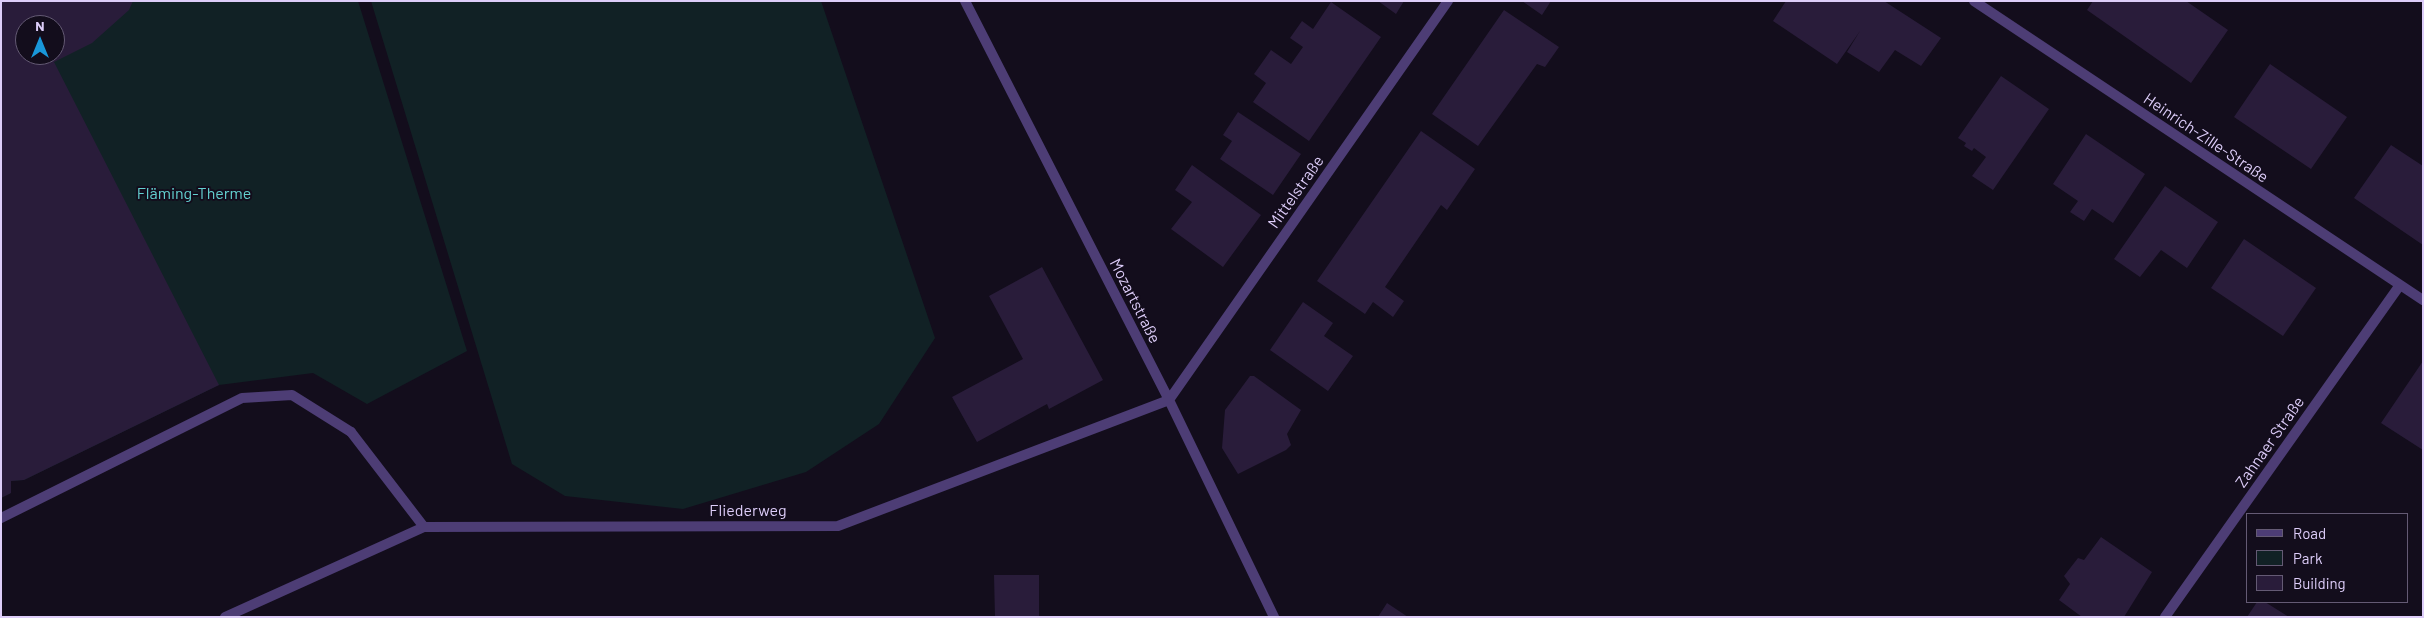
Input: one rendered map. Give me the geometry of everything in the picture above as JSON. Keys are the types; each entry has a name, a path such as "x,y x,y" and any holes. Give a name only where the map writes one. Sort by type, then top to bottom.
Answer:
{"street":[{"name":"Mozartstraße","path":"965,1 1169,400 1274,617"},
{"name":"Mittelstraße","path":"1169,400 1448,1"},
{"name":"Heinrich-Zille-Straße","path":"1974,1 2423,300"},
{"name":"Zahnaer Straße","path":"2165,617 2400,285"},
{"path":"1,518 242,398 292,395 351,432 424,527 225,617"},
{"name":"Fliederweg","path":"424,527 838,526 1169,400"}],"green space":[{"name":"Fläming-Therme","path":"1,1 358,1 467,351 367,404 313,373 219,385 24,480 11,481 11,493 1,498"},
{"path":"371,1 821,1 935,338 879,424 806,472 683,509 565,496 512,464"}],"building":[{"path":"1,1 133,1 129,10 92,43 65,56 65,15 15,15 15,65 56,65 219,385 24,480 11,481 11,493 1,498"},
{"path":"1378,1 1404,1 1396,14"},
{"path":"1522,1 1551,1 1542,15"},
{"path":"1786,1 1884,1 1941,38 1921,66 1895,50 1879,72 1847,52 1860,31 1837,64 1773,21"},
{"path":"2093,1 2186,1 2228,30 2191,83 2087,10"},
{"path":"1331,2 1381,37 1309,141 1253,102 1266,83 1254,74 1271,50 1291,64 1303,47 1290,38 1302,21 1313,29"},
{"path":"1504,10 1559,47 1545,67 1537,64 1478,146 1432,114"},
{"path":"2270,64 2347,117 2311,169 2234,117"},
{"path":"2001,76 2049,109 1993,190 1972,176 1986,157 1974,148 1972,151 1964,146 1966,143 1958,138"},
{"path":"1238,112 1301,154 1273,195 1220,159 1232,141 1223,135"},
{"path":"1421,131 1475,169 1447,210 1441,205 1385,287 1404,301 1393,317 1373,302 1365,314 1317,281"},
{"path":"2086,134 2145,174 2113,223 2092,209 2084,221 2070,212 2078,201 2053,184"},
{"path":"2391,145 2423,166 2423,245 2354,198"},
{"path":"1192,165 1261,215 1223,267 1171,229 1192,202 1175,190"},
{"path":"2165,186 2218,222 2187,268 2161,250 2140,277 2114,259"},
{"path":"2244,239 2316,288 2283,336 2211,288"},
{"path":"1042,267 1103,380 1049,409 1047,404 977,442 952,397 1023,359 989,296"},
{"path":"1303,302 1333,323 1324,336 1353,356 1328,391 1270,350"},
{"path":"2423,361 2423,450 2381,423"},
{"path":"1250,376 1254,376 1301,410 1287,434 1291,445 1286,450 1238,474 1222,448 1225,410"},
{"path":"2101,537 2152,572 2124,617 2082,617 2059,600 2070,584 2064,576 2078,558 2084,560"},
{"path":"994,575 1039,575 1039,617 995,617"},
{"path":"1387,603 1408,617 1378,617"},
{"path":"2256,603 2267,603 2289,617 2247,617"}]}
